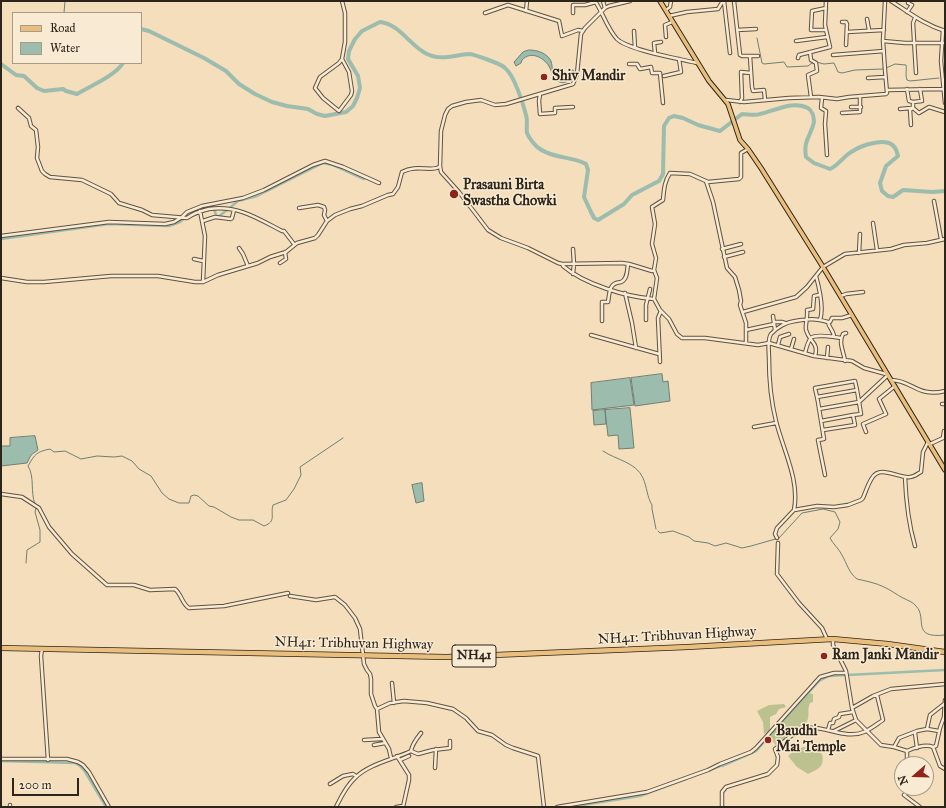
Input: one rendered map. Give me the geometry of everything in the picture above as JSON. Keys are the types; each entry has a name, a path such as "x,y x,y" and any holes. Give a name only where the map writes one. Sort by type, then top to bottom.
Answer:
{"highway":[{"name":"NH41: Tribhuvan Highway","path":"1,648 446,657 688,647 833,639 888,644 945,652"}],"main road":[{"path":"660,1 709,81 725,100 732,114 740,140 748,149 823,267 945,470"}],"street":[{"path":"342,1 345,13 346,42 342,59 320,77 315,88 323,98 339,112 351,95 352,91 349,72 342,59"},
{"path":"526,11 528,6 527,1"},
{"path":"603,1 605,8"},
{"path":"630,1 619,2 605,8 581,34 580,57 575,80 570,85 506,104 495,105 481,100 466,102 452,106 448,109 441,131 440,166 443,176 459,192 488,230 501,238 528,248 562,264 628,264 652,271 654,270"},
{"path":"665,11 670,6 671,1"},
{"path":"668,16 687,12 718,10 724,1"},
{"path":"724,1 730,53"},
{"path":"734,1 740,55 758,56"},
{"path":"798,58 799,55 829,48 826,30 826,1"},
{"path":"725,100 740,102 811,97 836,99 887,93 883,42 885,1"},
{"path":"891,1 915,18 931,26 944,30 941,61 945,103"},
{"path":"907,12 912,5 908,3 909,1"},
{"path":"573,13 573,5 585,5 596,2 618,40 635,48 698,63"},
{"path":"485,13 508,5 559,21 562,36 578,30 584,31"},
{"path":"826,8 812,11 811,30 826,30"},
{"path":"915,18 913,23 916,73"},
{"path":"868,19 869,30"},
{"path":"666,37 665,25 672,22"},
{"path":"842,22 847,23 846,45"},
{"path":"737,30 756,29"},
{"path":"847,32 884,30"},
{"path":"634,32 635,48"},
{"path":"796,41 827,37"},
{"path":"655,53 654,42 660,42"},
{"path":"883,42 943,43"},
{"path":"833,56 884,50"},
{"path":"810,52 811,60 816,63 817,71 808,75 811,97"},
{"path":"750,56 751,85 753,90 764,90 765,100"},
{"path":"664,76 681,72 679,59"},
{"path":"629,64 637,64 640,69 651,67 652,73 660,73 663,103"},
{"path":"740,102 742,98 740,72 751,73"},
{"path":"868,78 885,77"},
{"path":"907,89 909,100 913,102 922,101 920,89"},
{"path":"887,90 943,89"},
{"path":"540,94 540,114 555,113 555,108 573,107"},
{"path":"842,113 859,112 861,107 860,96"},
{"path":"822,98 822,108 826,111 825,124 827,155"},
{"path":"911,125 913,102"},
{"path":"851,108 861,107"},
{"path":"900,109 912,108 919,113 929,107 945,112"},
{"path":"18,108 28,118 31,126 37,132 37,158 42,171 50,177 82,180 110,194 119,203 142,210 152,215 187,218 200,211 224,208 251,214 284,231 294,244"},
{"path":"748,149 741,154 741,177 739,179 711,182 690,174 673,173 668,176 662,200 652,208 654,227 652,244 656,258 654,270 657,278 654,299 661,312 669,319 677,334 682,338 705,338 758,344 769,343 815,356 855,362 864,368 888,375"},
{"path":"1,236 109,222 165,224 174,222 187,212 202,206 243,198 264,190 325,161 332,162 379,184"},
{"path":"1,278 27,282 44,282 111,276 158,276 203,282 218,275 248,266 290,250 294,244 318,235 327,221 335,215 393,194 398,187 402,172 406,170 419,167 434,169 440,166"},
{"path":"706,181 716,214 727,268 735,277 741,301 740,305 746,323 746,343"},
{"path":"934,201 941,239"},
{"path":"299,208 318,205 324,207 324,215 327,221"},
{"path":"203,221 215,217 231,220 234,210"},
{"path":"200,211 205,236 203,282"},
{"path":"873,223 877,250"},
{"path":"860,234 860,253"},
{"path":"743,312 796,297 823,267 845,254 891,249 904,245 945,239"},
{"path":"722,249 741,244"},
{"path":"238,248 244,254 248,266"},
{"path":"573,249 573,274"},
{"path":"280,263 286,259 285,252"},
{"path":"724,257 743,252"},
{"path":"194,260 203,261"},
{"path":"562,264 562,266 573,274 600,287 654,299"},
{"path":"602,321 602,302 608,302 612,286 617,282 622,282 625,279 628,264"},
{"path":"816,276 822,316 820,320"},
{"path":"646,320 646,305 650,289"},
{"path":"841,296 863,292"},
{"path":"625,293 636,348"},
{"path":"815,356 815,342 810,338 806,329 808,310 813,309 814,296 819,295"},
{"path":"660,362 658,318 661,312"},
{"path":"828,322 830,322 832,318 842,318 852,315"},
{"path":"773,316 775,330"},
{"path":"777,538 775,534 776,528 794,510 796,502 794,483 776,423 771,394 769,343 771,335 775,330 786,324 807,319 817,319 828,322"},
{"path":"746,330 774,323 782,322 786,324"},
{"path":"828,322 828,326 833,330 834,337"},
{"path":"845,361 841,338 842,334 846,333"},
{"path":"778,345 780,337 790,334"},
{"path":"805,353 810,338 817,335 841,338"},
{"path":"591,336 660,354"},
{"path":"791,349 794,339"},
{"path":"827,358 828,347"},
{"path":"819,409 859,402 888,375"},
{"path":"891,380 896,380 923,392 929,393 945,391"},
{"path":"821,420 861,414 855,381 815,388 817,397 819,409 821,420 823,430 824,440 818,440 825,475"},
{"path":"866,432 862,424 886,414 879,399 895,386"},
{"path":"817,397 857,390"},
{"path":"823,430 855,425 853,415"},
{"path":"754,427 776,423"},
{"path":"794,510 817,506 844,506 861,500 872,477 876,473 892,473 905,477 915,476 921,472 923,452 929,443 943,438 945,431"},
{"path":"905,477 909,526 915,546"},
{"path":"1,494 22,497 39,508 49,527 72,554 107,585 134,585 150,590 175,589 180,595 184,604 189,608 224,606 289,594 309,600 335,597 339,599 355,618 360,629 364,664 366,670 370,674 371,694 377,709 379,732 389,750 391,758"},
{"path":"778,543 777,574 799,603 822,628 827,639"},
{"path":"833,639 833,645 845,667 853,712 856,720 866,731 881,745 894,746 907,751 929,745 933,747"},
{"path":"42,649 41,656 48,760"},
{"path":"558,807 647,792 708,770 751,752 820,677 827,674 846,673"},
{"path":"392,683 394,702"},
{"path":"852,708 891,689 945,684"},
{"path":"722,807 722,792 726,787 768,774 777,765 778,757 775,749 788,740 797,731 806,728 852,734 866,731 883,720 877,695"},
{"path":"933,747 936,746 945,710 945,700"},
{"path":"377,709 394,702 404,701 453,709 466,718 478,731 492,735 506,746 538,756 544,807"},
{"path":"927,729 930,715 944,704"},
{"path":"828,730 830,723 834,723 834,719 839,717 840,714 853,712"},
{"path":"834,731 856,720"},
{"path":"894,746 900,738 917,731 927,729 939,731"},
{"path":"412,751 413,745 418,740 421,733"},
{"path":"915,733 917,748"},
{"path":"364,740 382,738"},
{"path":"336,807 356,776 391,758 412,751 418,754 436,749 450,748 450,741"},
{"path":"374,745 385,743"},
{"path":"933,747 940,766 945,769"},
{"path":"435,768 436,749"},
{"path":"907,751 907,756"},
{"path":"396,807 403,807 409,780 409,775 397,756"},
{"path":"400,760 409,756"},
{"path":"1,759 72,759 83,765 89,772 109,807"},
{"path":"330,784 343,776 354,774 356,776"},
{"path":"905,796 920,807"}],"green space":[{"path":"808,693 813,694 813,702 810,703 809,706 808,719 806,723 804,726 793,729 789,728 785,732 785,738 776,745 769,737"},
{"path":"784,704 786,707 779,709 776,714 770,717 770,731 764,734 763,722 757,711 769,705"},
{"path":"804,747 816,749 822,754 823,758 822,765 815,771 808,774 797,767 788,756 795,750"}],"water":[{"path":"534,50 545,54 551,61 554,73 559,78 564,78 570,70 573,70 574,72 572,78 567,82 558,81 554,78 548,64 538,56 526,57 516,66 514,62 523,52"},
{"path":"662,374 663,382 668,381 670,401 635,406 631,378"},
{"path":"630,378 634,405 592,410 591,383"},
{"path":"630,408 634,448 619,449 618,435 608,436 605,410"},
{"path":"605,410 606,424 594,425 593,411"},
{"path":"35,436 38,450 31,455 27,463 1,466 1,446 10,446 10,438"},
{"path":"422,483 424,501 416,503 412,485"}],"waterway":[{"path":"64,12 65,1"},
{"path":"142,29 149,31 204,58 226,71 239,84 255,94 272,102 308,109 325,116 346,112 353,106 360,88 358,76 348,59 349,51 355,39 362,31 380,22 393,27 415,46 432,56 448,57 469,54 503,66 515,83 527,117 527,133 534,144 545,152 581,161 586,164 588,170 584,197 594,218 598,220 624,204 632,195 659,181 663,174 664,126 669,118 674,116 683,118 698,125 720,131 742,114 758,115 796,105 808,108 814,118 813,127 806,142 805,151 806,157 814,163 830,169 837,165 851,152 862,147 879,142 889,143 894,147 898,156 886,166 880,183 882,191 888,196 893,197 903,190 932,192 945,191"},
{"path":"757,38 762,63 764,64 784,62 787,67 808,66 812,63"},
{"path":"816,62 824,64 834,63 838,72 842,73 855,70 883,69"},
{"path":"1,64 16,75 24,76 37,88 44,91 63,89 77,94 108,76 122,64"},
{"path":"886,68 895,64 906,65 906,78 910,81 939,78"},
{"path":"1,239 109,224 169,226 180,222 192,212 213,206 217,218 238,201 257,196 323,163 333,165 364,179"},
{"path":"35,504 31,475 28,466 36,454 50,449 54,452 65,451 81,459 97,456 122,456 132,461 139,469 151,476 162,493 169,499 179,503 189,503 191,496 198,496 209,506 214,507 231,517 239,520 253,520 264,526 272,520 273,505 286,500 294,489 301,475 300,467 343,438"},
{"path":"603,451 631,465 640,473 652,505 656,529"},
{"path":"26,563 27,550 40,542 40,530 35,512 36,508"},
{"path":"658,531 660,533 673,531 689,537 694,541 708,543 715,546 726,543 742,548 779,538 802,513 823,509 835,512 840,522 838,529 830,538 841,553 854,577 881,586 912,602 919,611 924,631 927,634 945,635"},
{"path":"847,675 945,670"},
{"path":"722,766 756,751 819,681 829,676 845,675"},
{"path":"1,761 75,763 84,770 106,807"},
{"path":"709,770 720,766"},
{"path":"570,807 640,796 686,779"}],"place":[{"name":"Shiv Mandir","path":"544,77"},
{"name":"Prasauni Birta Swastha Chowki","path":"454,194"},
{"name":"Ram Janki Mandir","path":"824,656"},
{"name":"Baudhi Mai Temple","path":"768,740"}]}
